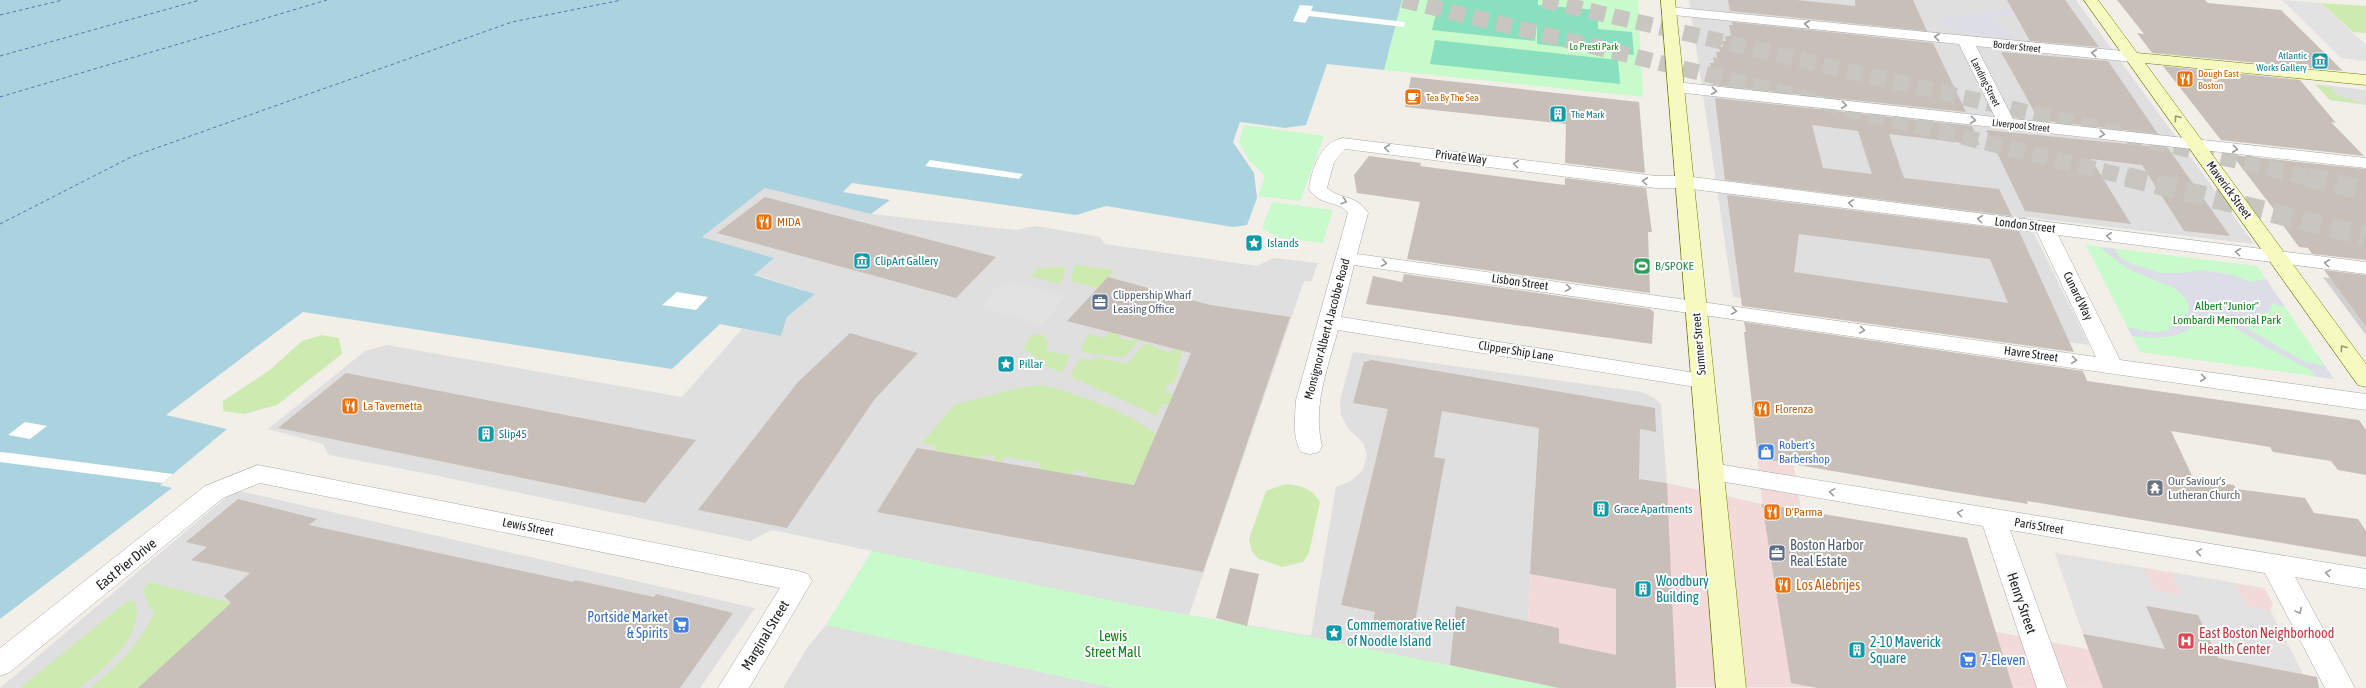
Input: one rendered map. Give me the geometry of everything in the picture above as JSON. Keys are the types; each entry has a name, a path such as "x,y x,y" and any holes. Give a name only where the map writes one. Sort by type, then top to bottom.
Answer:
{"street":[{"name":"Maverick Street","path":"2091,0 2366,380"},
{"name":"Border Street","path":"1668,5 1965,40 2366,80"},
{"name":"Sumner Street","path":"1668,5 1731,688"},
{"name":"Landing Street","path":"1965,40 2007,124"},
{"name":"Liverpool Street","path":"1676,87 2366,163"},
{"name":"Private Way","path":"1358,213 1356,207 1327,196 1318,189 1330,152 1334,146 1342,143 1656,182 1684,182"},
{"name":"London Street","path":"1684,182 2366,268"},
{"name":"Monsignor Albert A Jacobbe Road","path":"1310,446 1306,430 1305,413 1358,213"},
{"name":"Cunard Way","path":"2044,228 2111,365"},
{"name":"Lisbon Street","path":"1346,258 1695,306"},
{"name":"Havre Street","path":"1695,306 2366,402"},
{"name":"Clipper Ship Lane","path":"1330,322 1702,381"},
{"name":"Paris Street","path":"1711,472 2366,579"},
{"name":"Lewis Street","path":"258,474 798,581"},
{"name":"East Pier Drive","path":"0,664 214,492 258,474"},
{"name":"Henry Street","path":"1993,518 2052,688"},
{"path":"2274,564 2340,688"},
{"name":"Marginal Street","path":"733,688 798,581"}],"shaded area":[{"path":"1689,0 2076,0 2254,244 2026,217 2089,345 1733,297"},
{"path":"2282,0 2321,3 2366,45 2366,61 2341,58"},
{"path":"2020,8 2023,13 1996,17 1993,20 2015,38 1954,32 1955,27 1943,25 1940,18 1954,14 1962,17 1996,10"},
{"path":"2315,84 2366,90 2366,105 2330,100"},
{"path":"765,188 871,214 1016,230 1036,226 1100,237 1105,244 1257,266 1273,258 1318,263 1311,282 1304,281 1189,615 1311,636 1336,487 1351,481 1363,470 1367,455 1363,443 1348,428 1341,415 1340,400 1353,352 1642,392 1654,398 1661,404 1667,483 1537,463 1528,621 1559,628 1555,687 1559,688 783,688 807,648 826,625 872,551 772,530 750,541 424,473 329,455 323,444 268,429 365,351 387,345 682,397 742,329 781,336 787,317 815,294 754,274 773,258 702,237"},
{"path":"2099,247 2116,249 2116,252 2121,258 2132,264 2161,273 2182,273 2202,270 2233,275 2250,282 2266,279 2285,307 2271,303 2272,307 2269,312 2247,316 2244,319 2248,329 2305,362 2325,366 2334,379 2317,377 2309,369 2266,347 2223,320 2211,317 2204,317 2186,331 2174,336 2155,338 2132,336 2127,327 2151,332 2167,331 2188,313 2189,305 2184,297 2174,288 2128,269"},
{"path":"2323,277 2366,283 2366,335"},
{"path":"1011,281 1066,296 1042,325 983,309 984,303 995,288"},
{"path":"1751,393 1788,428 1801,510 1864,521 1869,544 1922,618 2088,649 2055,553 2264,588 2273,603 2270,610 2310,688 1555,687 1559,628 1528,621 1537,463 1667,483 1762,504"},
{"path":"235,490 755,608 700,688 0,688"},
{"path":"2055,553 2144,568 2153,588 2157,591 2176,594 2181,593 2170,572 2235,583 2248,607 2270,610 2303,674 2218,658 2198,615 2146,606 2165,649 2084,634"}],"green space":[{"name":"Lo Presti Park","path":"1402,0 1638,0 1643,97 1384,70"},
{"path":"1439,0 1538,0 1538,5 1598,10 1598,29 1632,32 1634,55 1537,44 1537,23 1535,41 1432,30"},
{"path":"2321,3 2366,6 2366,33 2353,32"},
{"path":"1435,40 1618,60 1620,84 1430,64"},
{"path":"2315,84 2333,89 2333,93 2336,95 2366,104 2330,100"},
{"path":"1244,125 1324,136 1300,201 1258,196 1265,176 1249,160 1239,142"},
{"path":"1272,202 1333,210 1323,243 1279,238 1262,228"},
{"name":"Albert \"Junior\" Lombardi Memorial Park","path":"2086,245 2257,266 2334,379 2140,352"},
{"path":"1074,265 1115,270 1098,288 1071,281"},
{"path":"1065,267 1065,274 1060,284 1030,276 1038,268"},
{"path":"1109,332 1120,335 1119,338 1132,341 1134,339 1139,340 1124,358 1082,352 1082,344 1089,334 1104,338"},
{"path":"1033,334 1045,335 1044,340 1049,340 1046,351 1070,355 1062,373 1046,366 1023,348"},
{"path":"322,335 339,338 342,354 277,405 244,414 223,411 223,401 270,370 302,341"},
{"path":"1144,343 1171,353 1174,348 1183,351 1176,369 1179,369 1174,383 1168,383 1165,393 1173,394 1169,405 1162,404 1157,416 1070,376 1080,358 1094,361 1095,357 1127,364"},
{"path":"1043,385 1071,393 1117,411 1145,426 1156,434 1134,485 1086,477 1087,472 1075,470 1072,475 1038,469 1041,463 1005,457 1001,462 994,461 995,456 983,455 981,459 934,451 936,446 922,443 954,405 1018,388"},
{"path":"1286,484 1306,488 1320,502 1309,553 1303,562 1282,567 1259,559 1252,552 1249,539 1266,491"},
{"name":"Lewis Street Mall","path":"872,551 1133,605 1311,637 1559,688 1113,688 826,625"},
{"path":"149,582 231,603 138,688 90,688 119,663 136,643 150,622 155,611 150,610 143,589"},
{"path":"136,601 137,618 133,630 114,658 87,682 79,688 20,688 125,603"}],"water":[{"path":"0,0 1402,0 1384,70 1327,64 1306,125 1285,128 1240,122 1233,142 1254,173 1257,198 1247,225 1233,227 1106,206 1076,215 852,183 843,192 890,200 871,214 765,188 702,237 774,258 754,275 815,294 787,317 781,336 720,324 672,369 303,312 166,415 227,429 160,485 172,488 0,619"}],"pier":[{"path":"1300,5 1313,6 1311,11 1405,22 1404,27 1309,16 1305,23 1293,21"},
{"path":"930,160 1023,174 1019,179 925,166"},
{"path":"677,292 708,297 696,310 662,305"},
{"path":"25,422 47,426 30,439 8,435"},
{"path":"0,452 173,474 162,483 0,462"}],"building":[{"path":"1728,0 1796,0 1855,6 1855,0 1913,0 1927,31 1730,11"},
{"path":"2007,0 2065,0 2099,47 2030,41"},
{"path":"2117,0 2205,0 2208,3 2281,10 2343,71 2152,53 2137,33 2144,34"},
{"path":"1732,22 1933,43 1966,112 1713,85 1710,63 1714,63 1713,57 1717,58 1716,52 1720,52 1719,47 1723,47 1722,41 1726,41 1725,36 1731,36 1729,25 1733,25"},
{"path":"2001,52 2108,61 2158,134 2039,120"},
{"path":"2163,66 2300,80 2336,123 2331,122 2364,156 2221,140"},
{"name":"The Mark","path":"1411,77 1639,102 1645,173 1565,163 1566,124 1405,107"},
{"path":"1715,98 1972,126 1980,145 1889,134 1904,178 1999,189 2012,216 1725,180","holes":["1812,125 1858,131 1872,174 1823,168"]},
{"path":"1986,130 2168,148 2230,236 2184,231 2142,165 2091,159 2131,224 2025,211"},
{"path":"2232,155 2366,169 2366,260 2312,254 2308,248 2299,247 2282,224 2286,225"},
{"path":"1369,156 1421,163 1420,166 1565,185 1565,178 1646,188 1652,232 1648,232 1650,293 1407,259 1420,202 1357,193 1354,175"},
{"path":"1727,195 2019,231 2074,352 1742,306","holes":["1799,234 1990,259 2008,303 1794,272"]},
{"path":"765,197 996,257 956,298 717,233"},
{"path":"2324,270 2366,275 2366,326"},
{"path":"1404,274 1650,309 1654,312 1652,344 1366,304 1373,276 1402,282"},
{"path":"1108,277 1210,305 1290,317 1203,572 877,512 917,448 1134,485 1191,353 1067,321"},
{"path":"1744,322 2083,371 2087,381 2359,420 2366,430 2366,475 2338,470 2331,461 2273,452 2270,447 2171,431 2194,480 2234,485 2236,489 2305,498 2314,513 2358,519 2366,531 2366,557 2027,501 2028,504 1954,492 1758,458"},
{"path":"850,333 918,353 874,400 787,528 698,510 798,382"},
{"path":"1372,360 1655,408 1656,432 1640,429 1639,479 1667,483 1676,688 1559,688 1450,665 1456,606 1559,628 1559,643 1616,655 1616,589 1530,574 1539,428 1442,411 1434,457 1445,459 1413,633 1373,624 1375,612 1341,605 1388,409 1353,403 1364,362"},
{"name":"Slip45","path":"346,373 696,440 645,503 278,428"},
{"path":"238,499 317,519 309,525 573,582 575,580 654,597 656,594 733,613 680,688 138,688 231,603 224,596 250,573 191,560 207,547 186,542"},
{"path":"1762,504 1967,538 2013,688 1817,688 1791,683"},
{"path":"1230,568 1259,574 1247,626 1216,618"},
{"name":"East Boston Neighborhood Health Center","path":"2146,606 2198,615 2218,658 2317,677 2319,688 2103,688 2083,634 2165,649"}],"ferry route":[{"path":"0,15 63,0"},
{"path":"0,56 200,0"},
{"path":"0,97 327,0"},
{"path":"0,224 131,157 512,22 622,0"}],"tunnel":[{"path":"1403,0 2131,178"},
{"path":"1543,0 2311,178"},
{"path":"2127,177 2366,236"},
{"path":"2307,177 2366,191"}],"place":[{"name":"Atlantic Works Gallery","path":"2320,61"},
{"name":"Dough East Boston","path":"2185,79"},
{"name":"Tea By The Sea","path":"1413,97"},
{"name":"The Mark","path":"1558,114"},
{"name":"MIDA","path":"764,222"},
{"name":"Islands","path":"1254,243"},
{"name":"ClipArt Gallery","path":"862,261"},
{"name":"B/SPOKE","path":"1642,266"},
{"name":"Clippership Wharf Leasing Office","path":"1100,302"},
{"name":"Pillar","path":"1006,364"},
{"name":"La Tavernetta","path":"350,406"},
{"name":"Florenza","path":"1762,409"},
{"name":"Slip45","path":"486,434"},
{"name":"Robert's Barbershop","path":"1766,452"},
{"name":"Our Saviour's Lutheran Church","path":"2155,488"},
{"name":"Grace Apartments","path":"1601,509"},
{"name":"D'Parma","path":"1772,512"},
{"name":"Boston Harbor Real Estate","path":"1777,553"},
{"name":"Los Alebrijes","path":"1783,585"},
{"name":"Woodbury Building","path":"1643,589"},
{"name":"Portside Market & Spirits","path":"681,625"},
{"name":"Commemorative Relief of Noodle Island","path":"1334,633"},
{"name":"East Boston Neighborhood Health Center","path":"2186,641"},
{"name":"2-10 Maverick Square","path":"1857,650"},
{"name":"7-Eleven","path":"1968,660"}]}
